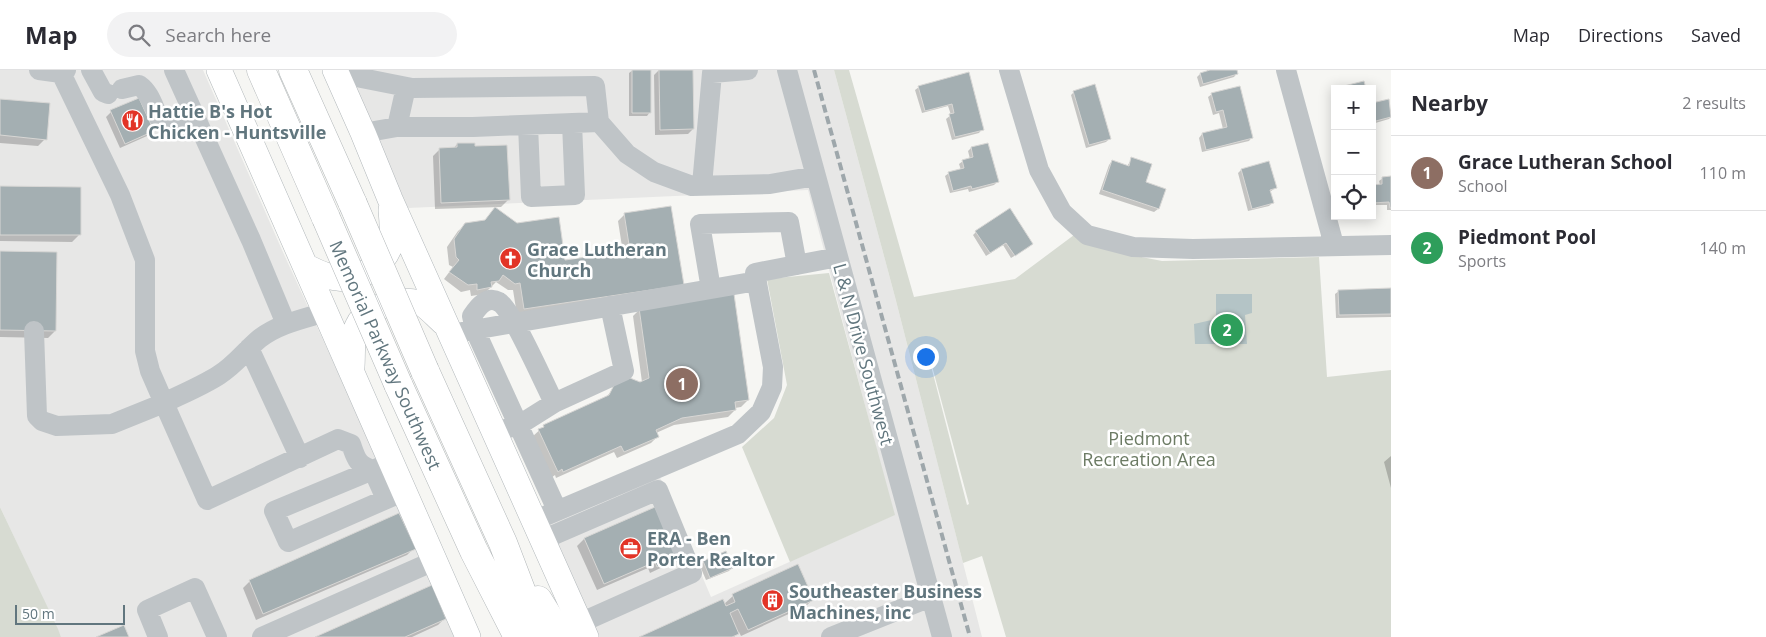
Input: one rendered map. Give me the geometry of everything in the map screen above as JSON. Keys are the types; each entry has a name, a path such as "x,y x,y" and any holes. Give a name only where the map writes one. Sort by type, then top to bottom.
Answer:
{"highway":[{"name":"Memorial Parkway Southwest","path":"261,70 398,384 481,565 518,637"},
{"name":"Memorial Parkway Southwest","path":"293,70 503,544 539,637"},
{"path":"503,544 576,632"},
{"path":"481,565 503,637"}],"main road":[{"path":"219,70 352,374 395,496 434,561 461,635"},
{"path":"335,71 538,530 576,632"},
{"path":"305,266 338,279 358,277 374,267 386,256 392,241 390,199"},
{"path":"352,374 353,338 359,322 374,310 388,303 408,300 423,305 448,330"}],"street":[{"path":"91,70 103,92 115,92 133,85 139,85 144,88 158,119 174,128 183,127 197,121"},
{"path":"174,70 251,240 286,324"},
{"path":"702,185 712,73 748,70"},
{"name":"L & N Drive Southwest","path":"787,70 942,637"},
{"path":"1009,70 1039,170 1062,212 1088,235 1133,247 1193,250 1391,245"},
{"path":"1286,70 1334,245"},
{"path":"52,71 120,196 145,260 145,350 150,371 207,500 338,440 351,444 357,460 364,467 383,466"},
{"path":"335,71 412,88 595,86 599,122 627,154 654,172 692,186 770,184 816,176"},
{"path":"396,127 406,87"},
{"path":"363,133 396,127 473,127 599,122"},
{"path":"528,125 531,197 575,195 572,123"},
{"path":"711,289 700,224 789,222 797,265"},
{"path":"538,530 557,510 738,434 761,412 772,388 773,367 755,273 838,257"},
{"path":"448,330 475,330 756,281"},
{"path":"554,403 505,308 499,302 489,300 479,305 472,316 475,330 557,510"},
{"path":"494,432 519,425 554,403 624,371 610,306"},
{"path":"34,331 38,416 42,422 57,426 112,424 164,403 216,377 233,366 261,338 286,324 326,312"},
{"path":"249,348 300,458"},
{"path":"383,466 274,511 288,542 395,496"},
{"path":"538,530 658,490 692,573 576,632"},
{"path":"262,637 434,561"},
{"path":"158,637 147,610 195,588 217,637"},
{"path":"831,637 931,597"}],"shaded area":[{"path":"0,70 203,70 282,250 459,637 61,637 0,507"},
{"path":"344,70 834,70 895,297 982,637 597,637 549,524 659,475 711,597 894,515 808,190 408,208"},
{"path":"1216,294 1252,294 1252,313 1245,315 1247,344 1195,344 1194,324 1216,319"}],"green space":[{"name":"Piedmont Recreation Area","path":"834,70 849,70 914,297 1015,279 1074,235 1111,251 1162,261 1319,257 1327,377 1391,370 1391,637 1006,637 982,556 963,563 895,297","holes":["931,366 932,366 969,504 967,505"]},
{"path":"829,273 895,515 790,562 742,447 774,418 787,385 767,279"},
{"path":"0,507 58,629 61,637 0,637"}],"building":[{"path":"632,70 651,70 651,113 632,113"},
{"path":"659,70 693,70 694,129 660,130"},
{"path":"1210,70 1237,70 1238,74 1203,84 1200,73"},
{"path":"969,72 984,130 955,137 949,114 954,113 952,104 925,111 918,86"},
{"path":"1364,81 1365,85 1348,85"},
{"path":"1095,84 1111,139 1089,145 1073,91"},
{"path":"1240,86 1253,138 1206,150 1202,133 1227,127 1223,110 1216,112 1211,93"},
{"name":"Hattie B's Hot Chicken - Huntsville","path":"139,98 154,131 125,144 110,110"},
{"path":"0,99 50,103 47,140 0,135"},
{"path":"1389,99 1391,117 1376,121 1376,102"},
{"path":"457,143 475,143 475,146 507,145 510,200 441,203 439,148 457,147"},
{"path":"988,143 999,182 972,189 971,186 953,191 948,172 964,168 962,160 973,157 971,147"},
{"path":"1131,157 1152,164 1146,182 1166,189 1159,209 1102,190 1112,160 1129,166"},
{"path":"1269,161 1277,188 1270,190 1274,203 1252,209 1241,169"},
{"path":"1391,176 1391,208 1389,202 1376,203 1376,185 1382,184 1382,177"},
{"path":"0,186 81,187 81,235 0,235"},
{"name":"Grace Lutheran Church","path":"671,206 684,285 524,309 520,283 515,284 503,275 499,281 491,282 492,287 477,290 477,284 468,285 449,272 459,260 456,257 454,239 465,223 485,220 495,207 517,223 559,217 565,260 630,251 624,213"},
{"path":"1010,208 1033,244 1015,256 1006,243 990,253 975,231"},
{"path":"0,251 57,252 56,331 0,330"},
{"path":"1391,288 1391,314 1339,315 1338,290"},
{"path":"734,294 749,400 735,402 736,410 682,418 656,430 659,437 624,452 621,446 563,472 562,469 558,472 538,429 609,395 614,385 630,378 640,382 649,378 639,308"},
{"name":"ERA - Ben Porter Realtor","path":"655,507 678,558 657,567 655,562 604,584 584,538"},
{"path":"399,513 416,549 263,614 249,580"},
{"path":"726,551 733,568 710,578 703,561"},
{"name":"Southeaster Business Machines, inc","path":"798,564 814,600 748,630 738,609 730,613 739,634 732,637 639,637 723,599 726,606 735,602 732,594"},
{"path":"432,585 446,619 405,637 315,637"},
{"path":"124,625 129,637 96,637"}],"railway":[{"path":"814,70 970,637"}],"place":[{"name":"Hattie B's Hot Chicken - Huntsville","path":"132,121"},
{"name":"Grace Lutheran Church","path":"511,259"},
{"name":"Piedmont Pool","path":"1227,330"},
{"name":"Grace Lutheran School","path":"682,384"},
{"name":"ERA - Ben Porter Realtor","path":"631,548"},
{"name":"Southeaster Business Machines, inc","path":"773,601"}]}
